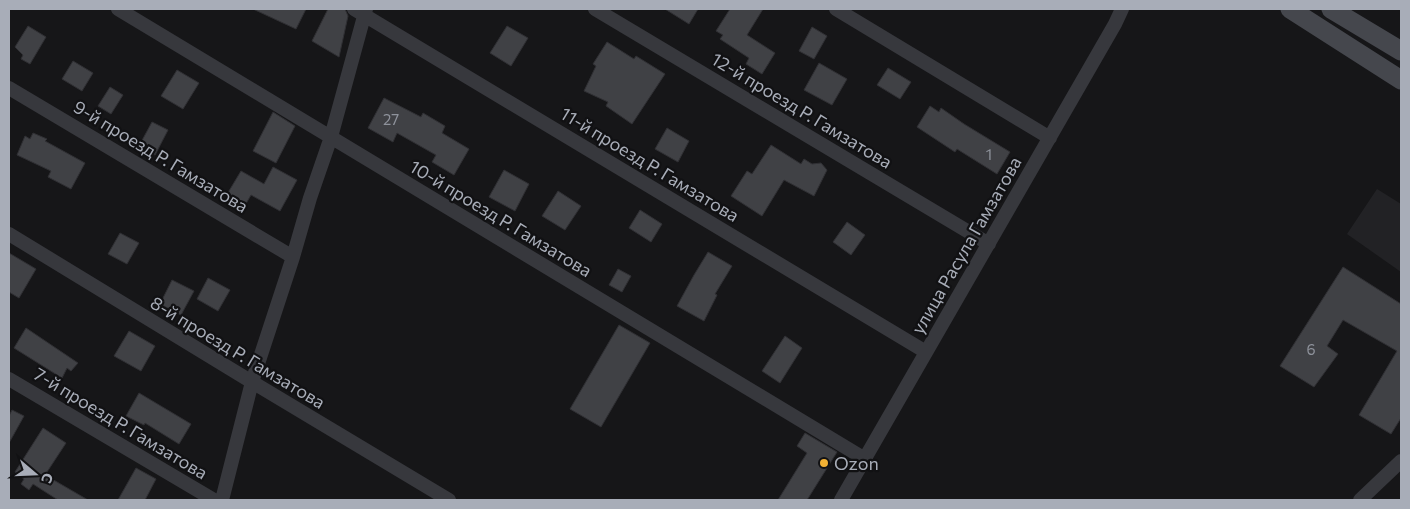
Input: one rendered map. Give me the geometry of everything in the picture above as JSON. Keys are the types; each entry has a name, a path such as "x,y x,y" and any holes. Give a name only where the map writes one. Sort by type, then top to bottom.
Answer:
{"main road":[{"path":"1290,9 1401,80"},
{"path":"1330,9 1401,51"}],"street":[{"name":"10-й проезд Р. Гамзатова","path":"118,9 865,459"},
{"name":"12-й проезд Р. Гамзатова","path":"595,9 989,244"},
{"path":"836,9 1050,138"},
{"name":"улица Расула Гамзатова","path":"842,500 1122,9"},
{"path":"222,500 252,382 331,137 362,11"},
{"name":"11-й проезд Р. Гамзатова","path":"362,11 926,352"},
{"name":"9-й проезд Р. Гамзатова","path":"9,88 293,257"},
{"name":"8-й проезд Р. Гамзатова","path":"9,234 449,500"},
{"name":"7-й проезд Р. Гамзатова","path":"9,379 214,500"},
{"path":"1360,500 1401,461"}],"shaded area":[{"path":"1377,189 1401,204 1401,272 1347,234"}],"building":[{"path":"253,9 306,9 296,29"},
{"path":"328,9 345,9 348,16 339,57 312,41"},
{"path":"665,9 698,9 689,24"},
{"path":"730,9 763,9 747,35 775,53 762,74 746,64 749,58 720,39 723,35 716,31"},
{"path":"28,26 46,37 30,64 21,59 23,55 15,47"},
{"path":"507,26 528,38 511,66 490,53"},
{"path":"812,27 827,36 814,59 799,51"},
{"path":"607,42 634,59 636,56 665,74 632,124 606,106 608,102 584,91 596,66 593,64"},
{"path":"73,61 93,73 82,91 62,79"},
{"path":"819,63 847,79 832,105 804,90"},
{"path":"888,68 911,82 900,99 877,85"},
{"path":"177,70 199,83 183,109 161,96"},
{"path":"110,87 123,95 111,114 98,106"},
{"path":"384,98 421,117 423,113 445,126 442,133 469,149 454,175 432,162 436,155 397,133 393,142 368,128"},
{"path":"930,106 939,112 941,108 1010,152 997,174 957,149 955,152 917,127"},
{"path":"273,112 295,126 276,163 253,151"},
{"path":"152,122 168,130 155,155 139,146"},
{"path":"667,128 689,141 678,162 655,149"},
{"path":"33,133 47,139 45,141 85,163 71,189 48,177 51,171 17,155 25,136 30,139"},
{"path":"771,145 801,164 804,159 812,164 821,163 827,170 814,196 784,180 762,216 731,196 747,171 752,174"},
{"path":"273,167 297,180 280,211 251,195 244,207 226,196 241,171 264,184"},
{"path":"504,170 529,184 515,211 489,197"},
{"path":"558,191 581,206 565,230 542,216"},
{"path":"640,210 662,224 651,242 629,228"},
{"path":"847,222 865,235 851,255 833,242"},
{"path":"120,233 139,243 127,264 108,254"},
{"path":"708,252 732,266 715,294 717,295 704,321 677,306"},
{"path":"9,253 36,269 19,298 9,292"},
{"path":"1343,267 1401,304 1401,418 1391,434 1359,415 1397,351 1343,320 1327,346 1338,354 1314,387 1280,366"},
{"path":"618,269 631,276 622,292 609,285"},
{"path":"208,278 230,290 218,311 197,299"},
{"path":"172,280 194,291 181,315 160,304"},
{"path":"619,325 650,343 601,427 570,409"},
{"path":"26,328 78,363 71,371 67,368 62,378 14,348"},
{"path":"129,331 155,346 141,371 114,356"},
{"path":"785,336 802,348 780,383 762,371"},
{"path":"139,393 191,424 179,444 145,423 144,425 126,416"},
{"path":"12,410 24,416 9,443 9,416"},
{"path":"43,428 66,443 45,475 88,500 58,500 33,484 29,490 21,484 24,479 15,472"},
{"path":"805,433 837,452 807,500 778,500 807,453 797,446"},
{"path":"136,468 156,479 145,500 118,500"}],"place":[{"name":"Ozon","path":"824,463"}]}
